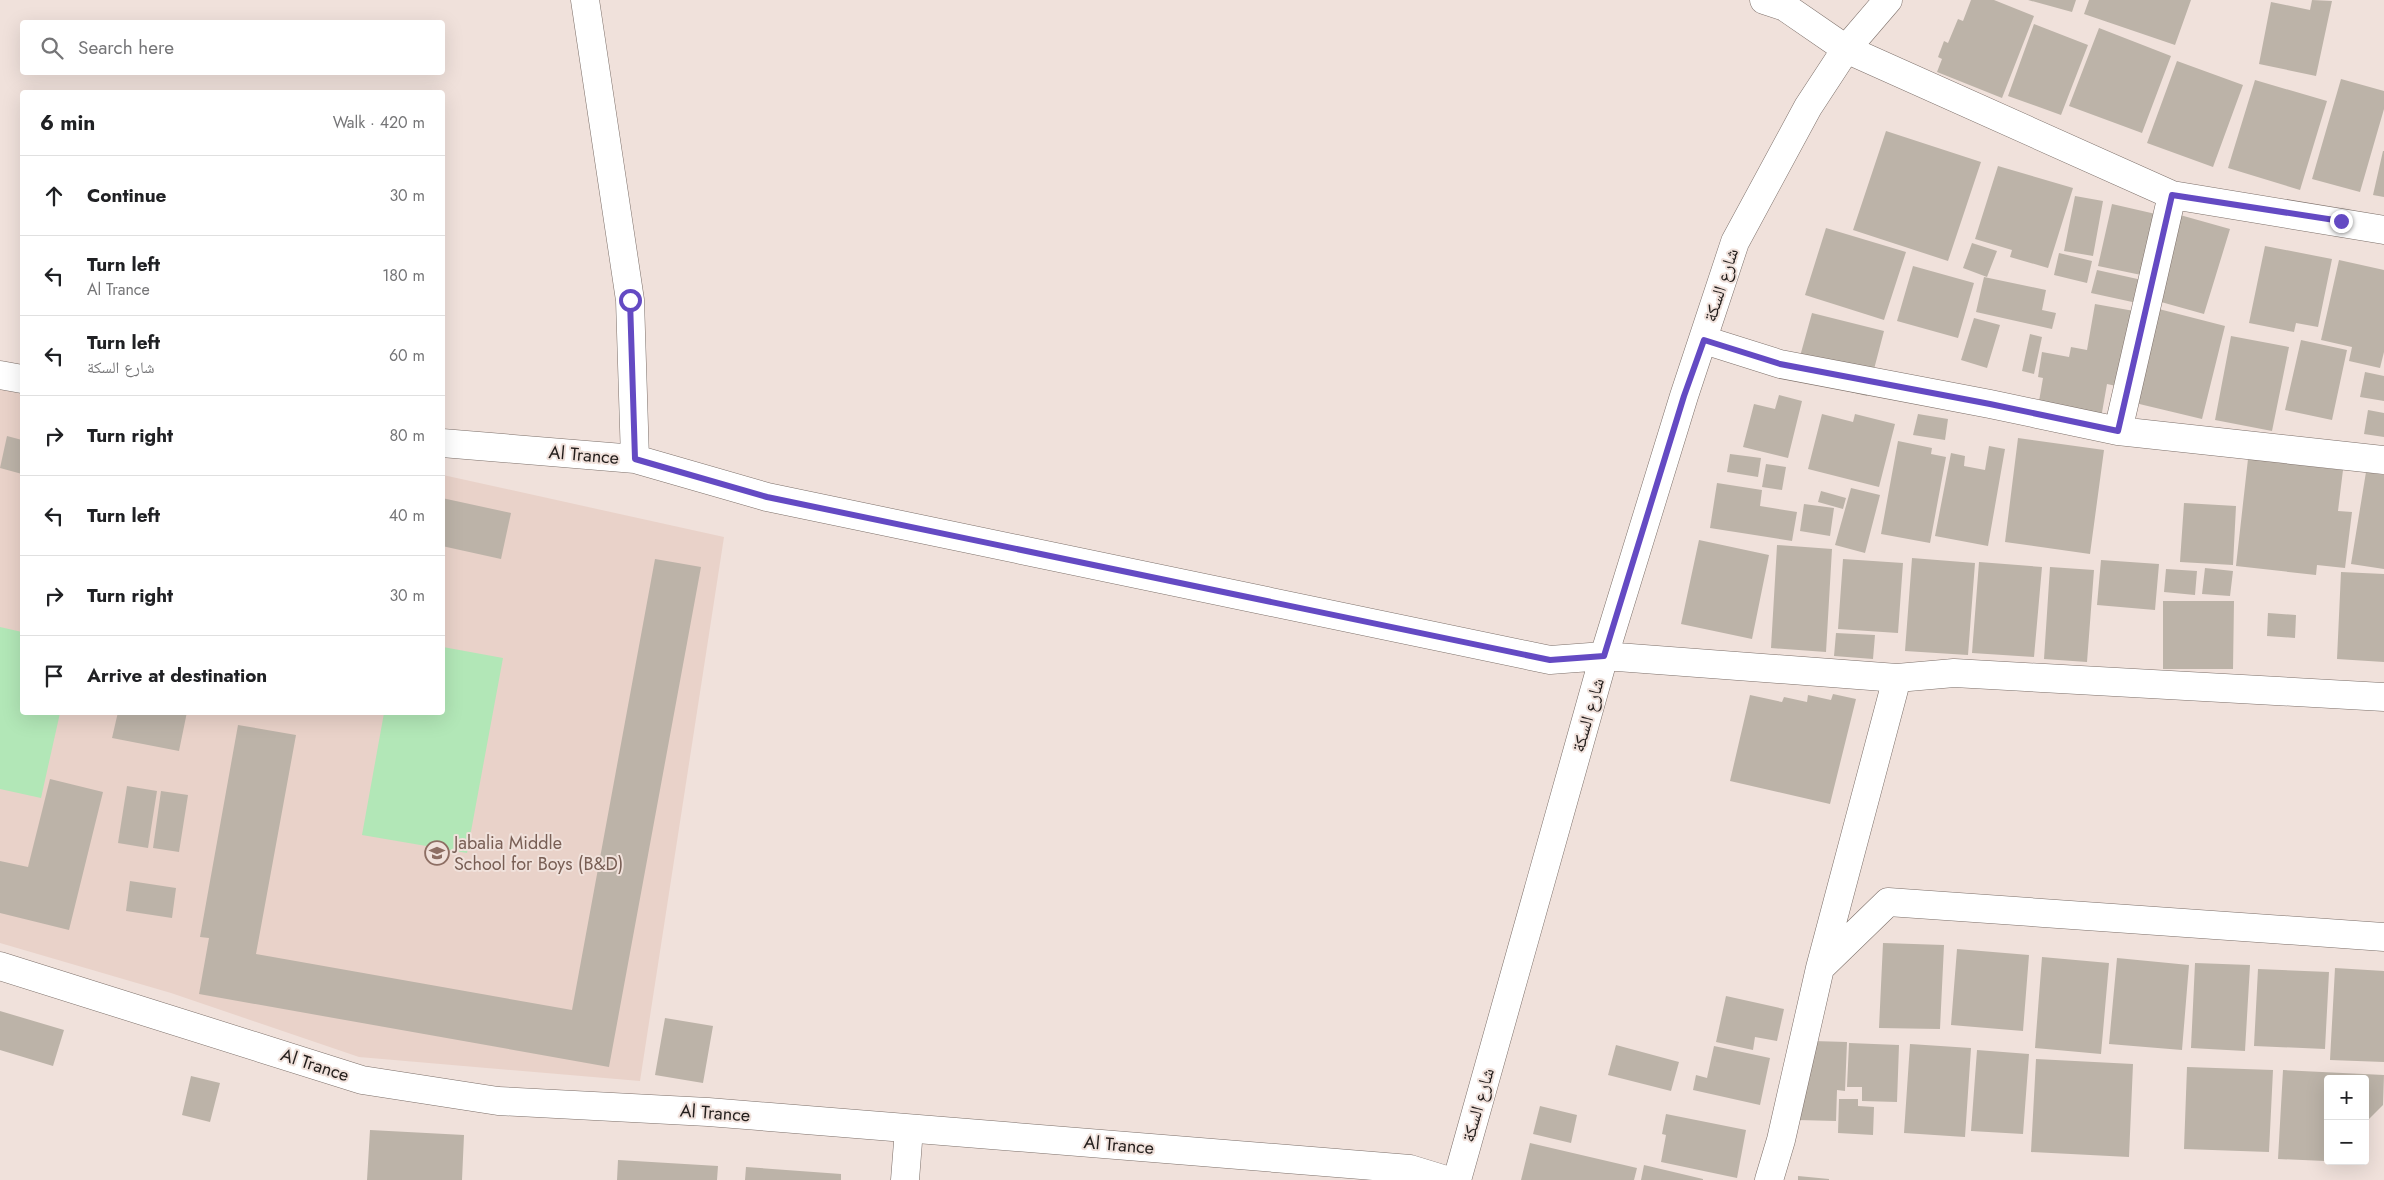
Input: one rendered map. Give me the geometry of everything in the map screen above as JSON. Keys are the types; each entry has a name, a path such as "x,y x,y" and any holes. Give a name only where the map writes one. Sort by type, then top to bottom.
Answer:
{"street":[{"path":"585,0 630,300 635,459"},
{"path":"1764,0 1785,7 1846,49 2172,195 2384,230"},
{"name":"شارع السكة","path":"1457,1180 1604,656 1684,396 1735,242 1808,107 1846,49 1888,0"},
{"path":"2118,431 2172,195"},
{"path":"1704,340 1780,364 1990,404 2118,431 2384,460"},
{"path":"0,375 20,379"},
{"name":"Al Trance","path":"445,443 635,459 767,497 1550,660 1604,656 1897,678 1954,673 2384,697"},
{"path":"1769,1180 1781,1140 1820,968 1897,678"},
{"path":"1820,968 1888,902 2384,937"},
{"name":"Al Trance","path":"0,966 362,1080 498,1101 708,1112 1410,1169 1446,1180"},
{"path":"905,1180 909,1129"}],"shaded area":[{"name":"Jabalia Middle School for Boys (B&D)","path":"0,389 20,394 20,715 445,715 445,475 724,537 640,1081 359,1057 171,993 0,943"}],"green space":[{"path":"0,627 20,632 20,715 60,715 41,798 0,789"},
{"path":"445,647 503,658 467,853 362,835 384,715 445,715"}],"building":[{"path":"1971,0 1994,0 2034,16 2002,98 1937,72 1942,59 1938,57 1944,41 1948,43 1958,19 1963,21"},
{"path":"2028,0 2076,0 2072,12"},
{"path":"2089,0 2191,0 2175,45 2084,14"},
{"path":"2312,0 2332,1 2316,76 2259,64 2271,2 2310,10"},
{"path":"2034,24 2088,45 2061,115 2008,96"},
{"path":"2099,28 2171,56 2142,133 2069,106"},
{"path":"2177,61 2243,85 2213,167 2147,143"},
{"path":"2341,79 2384,91 2384,109 2360,192 2312,179"},
{"path":"2255,80 2327,101 2300,190 2228,168"},
{"path":"1886,131 1981,162 1948,261 1853,230"},
{"path":"2384,151 2384,197 2373,195"},
{"path":"1998,166 2073,188 2048,268 2010,257 2012,250 1975,239"},
{"path":"2075,196 2103,201 2093,256 2064,251"},
{"path":"2112,204 2160,215 2146,276 2098,266"},
{"path":"2180,215 2230,229 2204,314 2154,300"},
{"path":"1826,228 1906,252 1884,320 1805,295"},
{"path":"1972,243 1997,251 1987,277 1963,268"},
{"path":"2265,246 2332,259 2318,327 2296,323 2294,332 2249,323"},
{"path":"2059,253 2092,261 2087,283 2054,275"},
{"path":"2339,260 2384,270 2384,352 2380,368 2349,361 2352,347 2321,340"},
{"path":"1913,266 1974,283 1958,338 1897,321"},
{"path":"2097,270 2142,280 2137,303 2091,293"},
{"path":"1984,277 2046,290 2042,310 2056,313 2052,329 1976,312"},
{"path":"2095,304 2134,311 2121,387 2107,384 2101,418 2038,407 2043,378 2038,377 2042,352 2069,357 2071,347 2087,350"},
{"path":"2155,308 2225,326 2202,419 2131,402"},
{"path":"1812,313 1884,331 1867,396 1794,378"},
{"path":"1974,318 2000,325 1987,368 1961,360"},
{"path":"2030,334 2042,337 2034,374 2022,371"},
{"path":"2231,336 2289,347 2272,431 2215,420"},
{"path":"2301,340 2347,350 2332,420 2285,410"},
{"path":"2365,372 2384,376 2384,401 2360,397"},
{"path":"1779,395 1802,401 1788,458 1743,447 1754,404 1775,409"},
{"path":"2368,410 2384,413 2384,437 2364,434"},
{"path":"1822,414 1853,422 1855,414 1895,424 1879,487 1808,469"},
{"path":"1918,414 1948,419 1945,440 1913,435"},
{"path":"7,436 20,439 20,473 0,468"},
{"path":"2018,438 2104,450 2090,554 2005,542"},
{"path":"1898,441 1932,448 1931,454 1946,457 1930,543 1881,534"},
{"path":"1989,446 2005,449 1988,546 1935,536 1951,453 1965,456 1964,466 1985,470"},
{"path":"1730,454 1761,458 1758,477 1727,472"},
{"path":"2248,459 2343,470 2338,511 2352,512 2345,568 2317,565 2316,575 2236,566"},
{"path":"1766,464 1786,467 1782,490 1762,487"},
{"path":"2366,472 2384,475 2384,569 2351,564"},
{"path":"1717,483 1762,490 1760,506 1797,512 1792,541 1710,528"},
{"path":"1851,488 1880,495 1865,553 1835,545"},
{"path":"1821,491 1846,498 1843,509 1818,502"},
{"path":"445,499 511,513 501,559 445,547"},
{"path":"2184,503 2236,506 2233,565 2180,562"},
{"path":"1804,504 1834,508 1830,536 1800,531"},
{"path":"1699,540 1769,555 1752,639 1681,624"},
{"path":"1777,545 1832,549 1826,652 1771,648"},
{"path":"1912,558 1975,563 1968,655 1905,651"},
{"path":"655,559 701,567 609,1067 199,994 209,938 200,937 238,725 296,735 256,954 572,1010"},
{"path":"1843,559 1903,563 1898,633 1838,629"},
{"path":"2101,560 2159,564 2155,610 2097,605"},
{"path":"1979,562 2042,567 2034,657 1972,653"},
{"path":"2050,567 2094,570 2087,662 2044,659"},
{"path":"2205,568 2233,571 2230,596 2202,594"},
{"path":"2166,569 2197,571 2195,595 2164,592"},
{"path":"2341,572 2384,574 2384,662 2337,659"},
{"path":"2163,601 2234,601 2233,669 2163,669"},
{"path":"2268,613 2296,615 2295,638 2267,636"},
{"path":"1836,633 1875,635 1873,659 1834,656"},
{"path":"1833,694 1856,699 1830,804 1730,781 1750,695 1782,702 1784,697 1807,702 1808,695 1831,700"},
{"path":"117,715 186,715 179,751 112,738"},
{"path":"50,779 103,792 69,930 0,913 0,861 28,867"},
{"path":"127,786 157,791 148,848 118,843"},
{"path":"161,791 188,795 179,852 153,848"},
{"path":"130,881 176,888 172,918 126,911"},
{"path":"1883,943 1944,945 1940,1029 1879,1028"},
{"path":"1957,949 2029,955 2023,1031 1951,1025"},
{"path":"2042,957 2109,963 2101,1054 2035,1048"},
{"path":"2117,958 2189,965 2182,1050 2109,1044"},
{"path":"2195,963 2250,965 2245,1051 2191,1048"},
{"path":"2335,968 2384,971 2384,1062 2330,1060"},
{"path":"2258,969 2329,972 2325,1049 2254,1046"},
{"path":"1726,996 1784,1009 1777,1041 1755,1037 1753,1050 1716,1042"},
{"path":"0,1011 64,1030 53,1066 0,1050"},
{"path":"665,1018 713,1026 703,1083 655,1075"},
{"path":"1813,1041 1847,1042 1845,1091 1837,1090 1836,1121 1798,1120 1799,1091 1806,1091 1808,1061"},
{"path":"1849,1043 1899,1045 1897,1102 1862,1101 1862,1087 1847,1087"},
{"path":"1910,1044 1971,1048 1965,1137 1904,1133"},
{"path":"1616,1045 1679,1062 1671,1091 1608,1075"},
{"path":"1714,1046 1770,1058 1760,1105 1693,1090 1696,1075 1707,1078"},
{"path":"1977,1050 2029,1054 2023,1134 1971,1131"},
{"path":"2036,1059 2133,1064 2129,1157 2031,1152"},
{"path":"2187,1067 2273,1070 2269,1152 2184,1149"},
{"path":"2283,1070 2384,1075 2383,1105 2369,1119 2369,1075 2324,1075 2324,1161 2278,1159"},
{"path":"191,1076 220,1083 210,1122 182,1115"},
{"path":"1839,1099 1858,1099 1858,1106 1874,1107 1873,1135 1838,1133"},
{"path":"1540,1106 1577,1115 1571,1143 1533,1134"},
{"path":"1666,1114 1746,1130 1737,1178 1661,1162 1666,1135 1662,1134"},
{"path":"370,1130 464,1135 462,1180 367,1180"},
{"path":"1530,1143 1637,1168 1634,1180 1521,1180"},
{"path":"618,1160 718,1166 717,1180 617,1180"},
{"path":"1644,1165 1703,1179 1703,1180 1641,1180"},
{"path":"746,1167 841,1174 841,1180 745,1180"},
{"path":"1798,1176 1829,1179 1829,1180 1798,1180"}],"place":[{"name":"Jabalia Middle School for Boys (B&D)","path":"437,853"}],"route":[{"path":"630,300 635,459 767,497 1550,660 1604,656 1684,396 1704,340 1780,364 1990,404 2118,431 2172,195 2341,221"}]}
